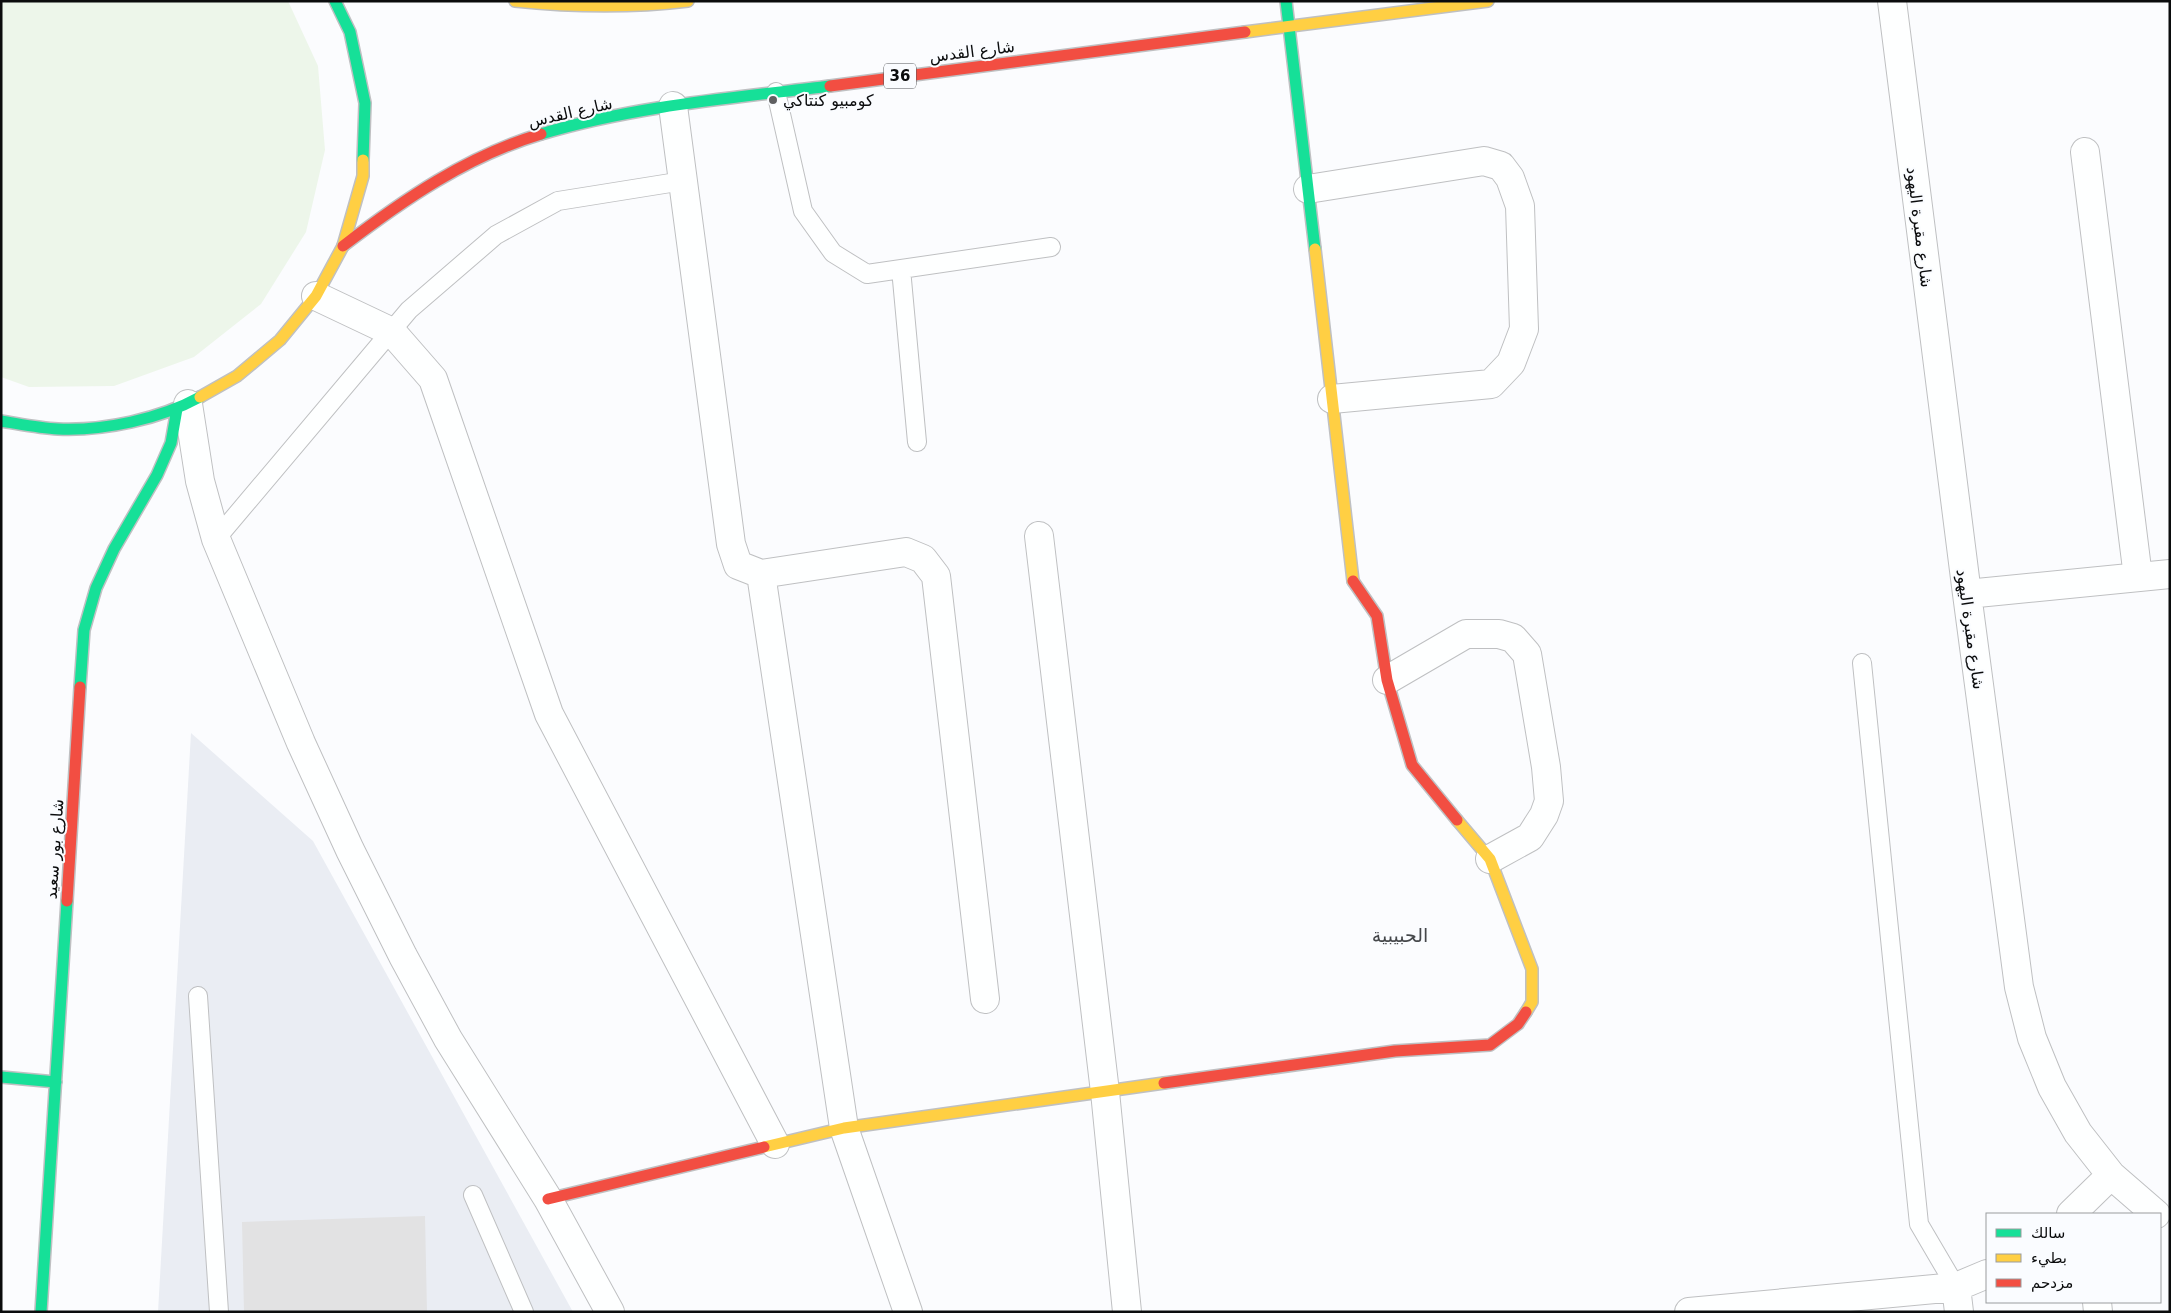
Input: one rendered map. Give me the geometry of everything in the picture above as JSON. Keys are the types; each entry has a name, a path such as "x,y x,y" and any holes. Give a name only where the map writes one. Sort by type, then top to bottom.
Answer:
{"street":[{"path":"1,422 59,429 110,425 182,406 237,376 280,340 316,296 343,246 363,176 365,103 350,32 335,1"},
{"path":"515,1 558,6 610,8 688,1"},
{"path":"548,1199 844,1128 1395,1051 1490,1045 1518,1024 1532,1002 1532,969 1490,859 1412,765 1387,680 1377,616 1354,583 1286,1"},
{"name":"شارع القدس","path":"343,246 410,196 445,175 482,156 521,140 561,128 673,106 1488,1"},
{"name":"شارع مقبرة اليهود","path":"1892,1 2019,987 2032,1038 2052,1087 2078,1133 2111,1175 2155,1213"},
{"path":"673,106 731,544 738,564 761,574 906,552 924,559 936,576 985,999"},
{"path":"2085,152 2138,577"},
{"path":"1308,189 1484,161 1501,166 1510,178 1520,206 1524,329 1511,363 1491,384 1332,399"},
{"path":"316,296 392,332 433,379 548,714 775,1144"},
{"path":"182,406 216,539 301,743 372,895 448,1038 548,1199 610,1312"},
{"name":"شارع بور سعيد","path":"41,1312 84,630 96,588 114,549 157,475 171,443 182,406"},
{"path":"1039,536 1105,1092 1127,1312"},
{"path":"761,574 844,1128 908,1312"},
{"path":"1967,594 2170,574"},
{"path":"1387,680 1466,634 1500,634 1513,638 1527,654 1546,767 1549,801 1544,815 1530,837 1490,859"},
{"path":"1,1077 56,1082"},
{"path":"2082,1209 2111,1175"},
{"path":"1689,1312 1958,1299 1986,1275"}],"lane":[{"path":"776,92 804,211 833,253 867,274 1051,247"},
{"path":"216,539 409,310 496,235 558,201 683,181"},
{"path":"901,269 917,442"},
{"path":"1862,663 1920,1224 1958,1299"},
{"path":"198,996 218,1312"},
{"path":"473,1195 524,1312"}],"shaded area":[{"path":"1,1 288,1 318,66 325,150 306,232 261,304 194,357 114,386 29,387 1,377"},
{"path":"191,733 313,841 573,1312 158,1312"}],"building":[{"path":"425,1216 427,1312 244,1312 242,1222"}],"traffic: fast":[{"path":"335,1 350,32 365,103 363,160"},
{"path":"1286,1 1315,249"},
{"path":"541,134 612,116 684,104 830,86"},
{"path":"1,421 51,428 76,429 113,426 167,412 200,397"},
{"path":"80,687 84,630 96,588 114,549 157,475 171,443 177,409"},
{"path":"41,1312 67,901"},
{"path":"1,1077 56,1082"}],"traffic: slow":[{"path":"515,1 558,5 602,6 688,1"},
{"path":"1245,32 1488,1"},
{"path":"200,397 237,376 280,340 316,296 343,246 363,176 363,160"},
{"path":"1315,249 1353,581"},
{"path":"1457,820 1490,859 1532,969 1532,1002 1526,1012"},
{"path":"764,1147 844,1128 1164,1083"}],"traffic: jam":[{"path":"830,86 1245,32"},
{"path":"343,246 389,212 437,181 487,154 541,134"},
{"path":"1353,581 1377,616 1387,680 1412,765 1457,820"},
{"path":"67,901 80,687"},
{"path":"1164,1083 1395,1051 1490,1045 1518,1024 1526,1012"},
{"path":"548,1199 764,1147"}],"place":[{"name":"كومبيو كنتاكي","path":"773,100"}],"district":[{"name":"الحبيبية","path":"1400,935"}]}
